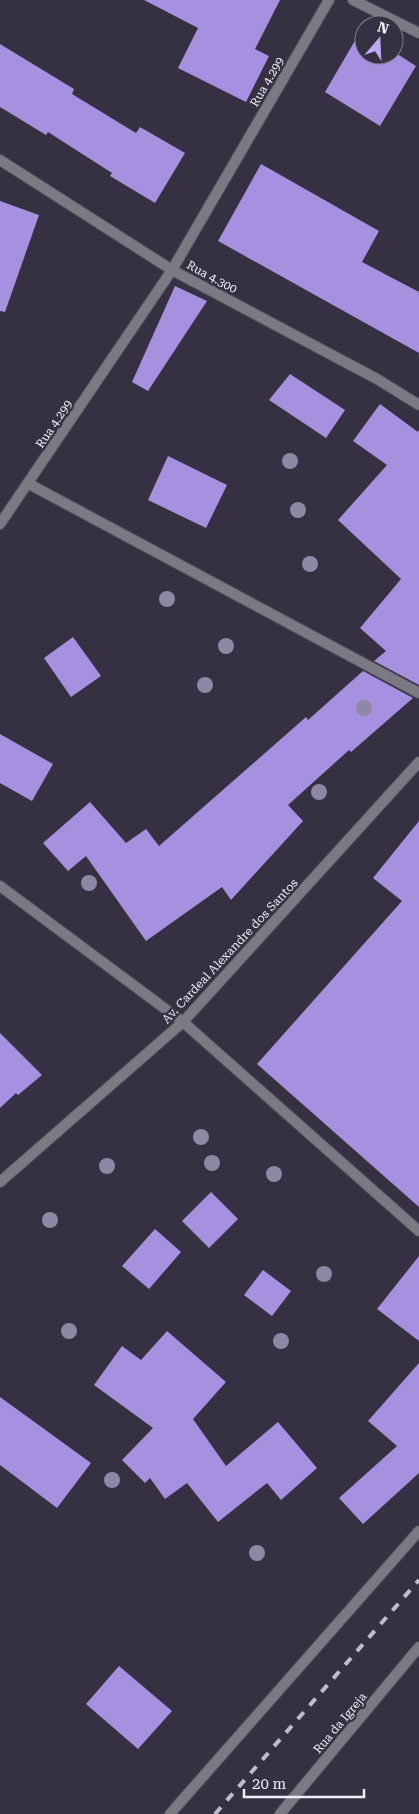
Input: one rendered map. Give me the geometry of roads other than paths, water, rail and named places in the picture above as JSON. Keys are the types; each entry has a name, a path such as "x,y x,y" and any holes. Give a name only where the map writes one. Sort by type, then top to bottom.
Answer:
{"street":[{"name":"Rua 4.299","path":"0,524 29,484 172,270 329,0"},
{"path":"353,0 419,33"},
{"name":"Rua 4.300","path":"0,160 172,270 377,379 419,405"},
{"path":"29,484 419,693"},
{"name":"Av. Cardeal Alexandre dos Santos","path":"0,1182 183,1022 419,762"},
{"path":"0,886 183,1022 419,1231"},
{"path":"170,1814 419,1531"},
{"name":"Rua da Igreja","path":"280,1814 419,1647"}],"railway":[{"path":"215,1814 419,1580"}]}
